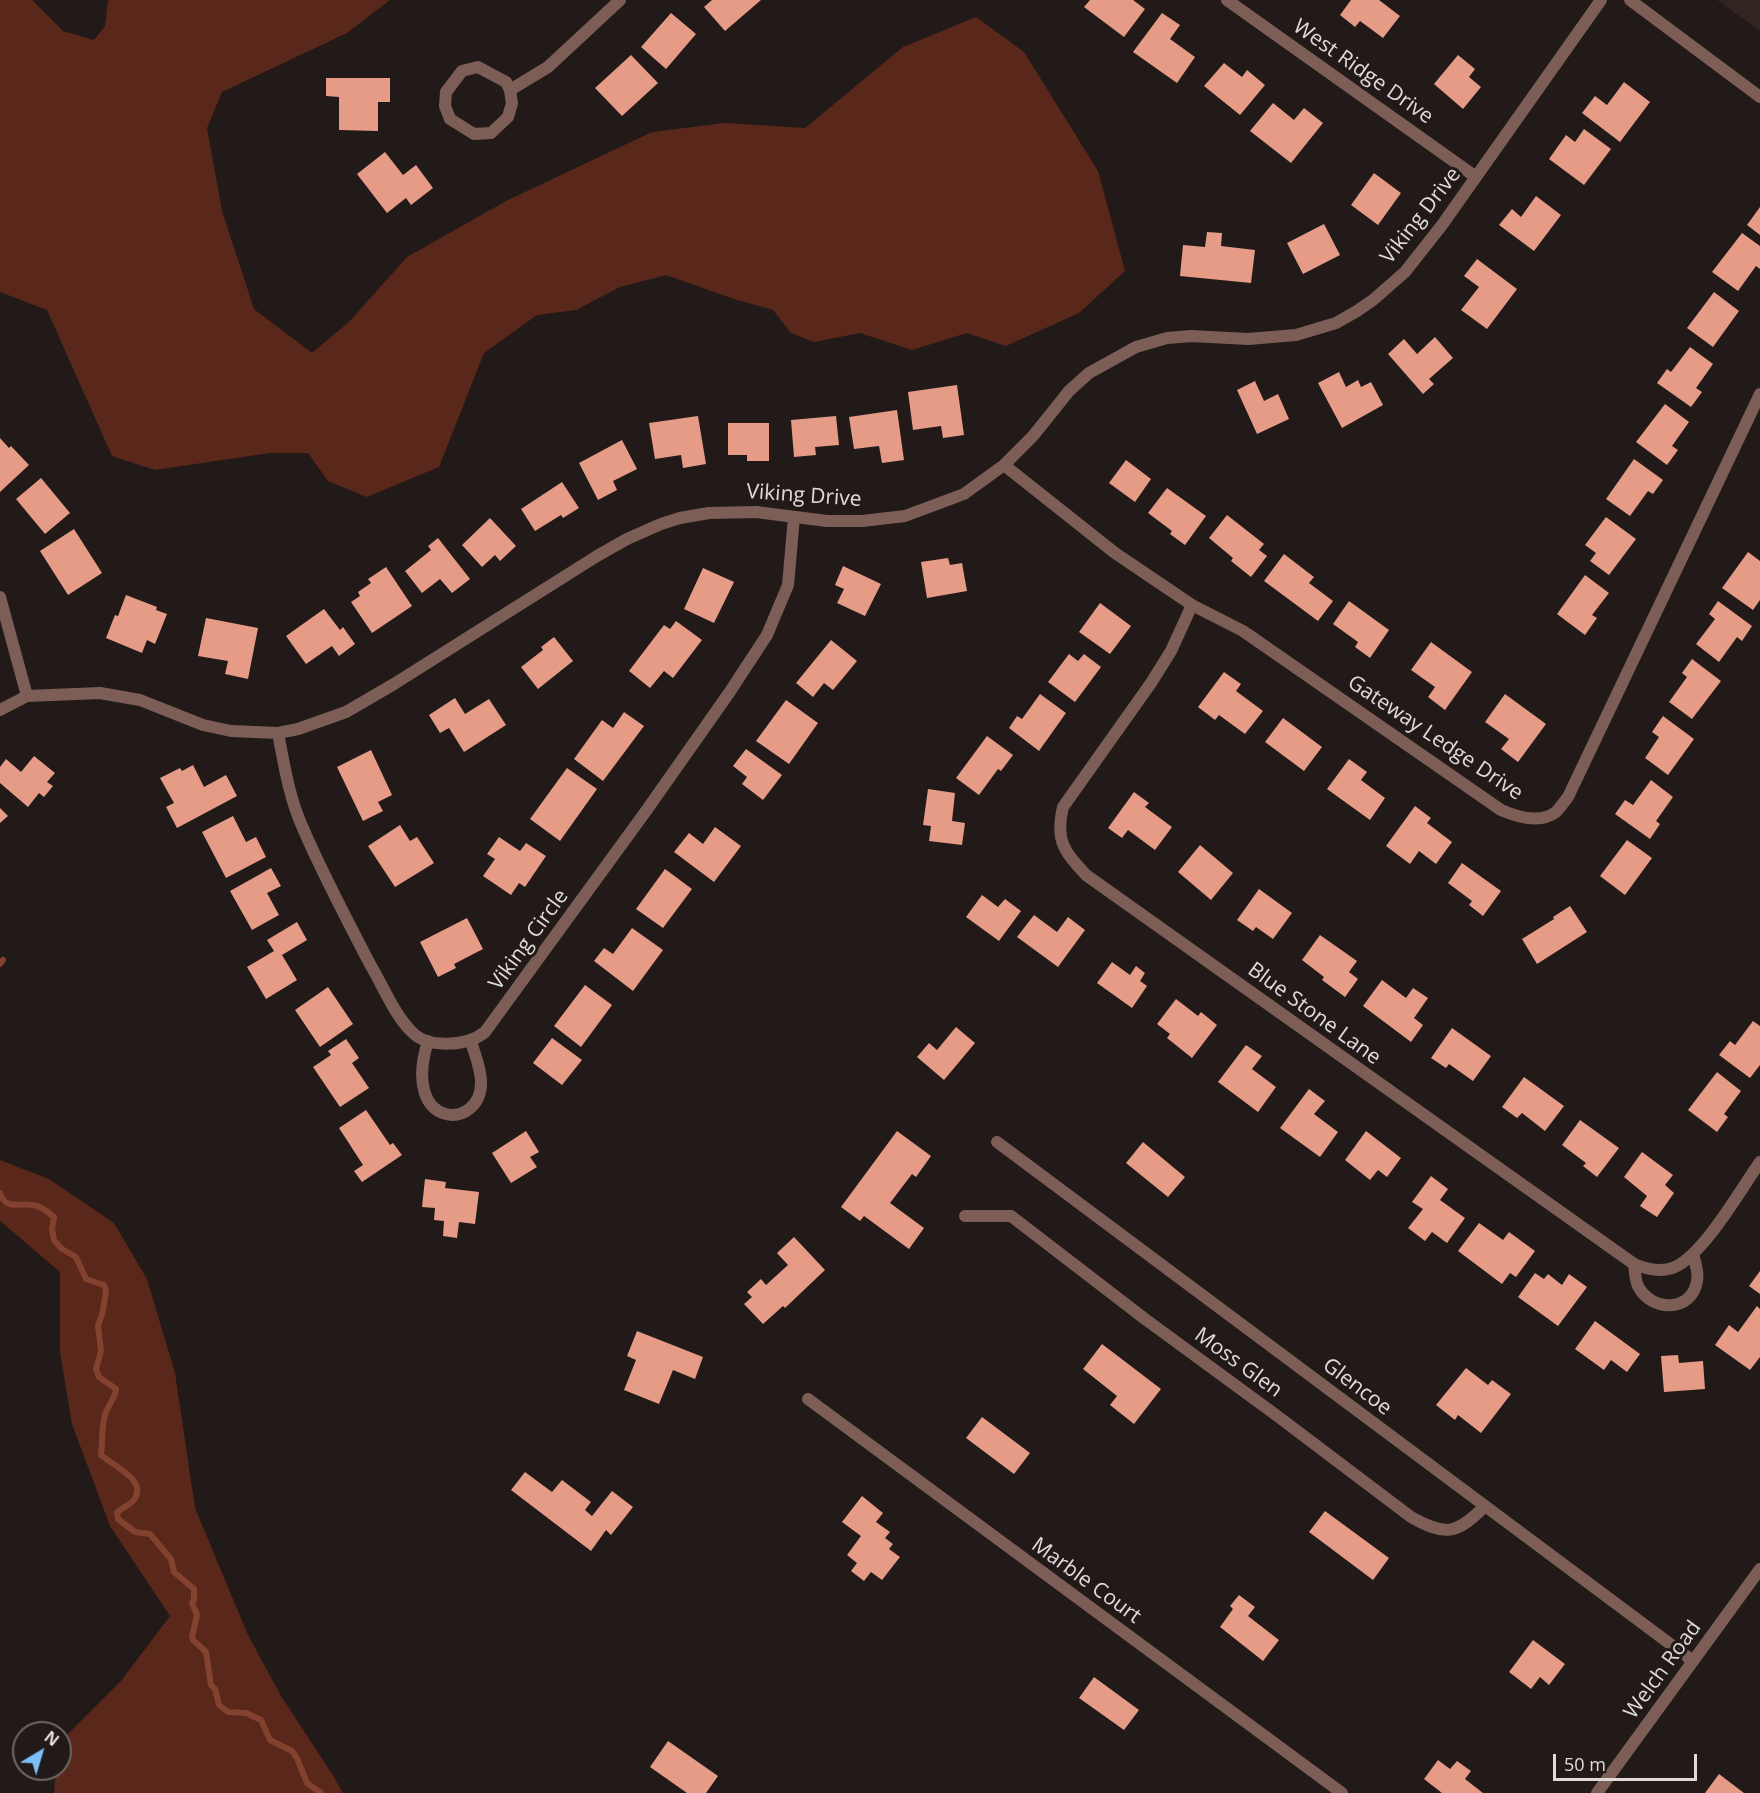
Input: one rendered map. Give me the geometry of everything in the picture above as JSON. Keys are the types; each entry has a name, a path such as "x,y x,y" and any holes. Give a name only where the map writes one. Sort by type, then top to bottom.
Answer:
{"street":[{"path":"510,90 549,68 620,0"},
{"name":"West Ridge Drive","path":"1227,0 1476,177"},
{"name":"Viking Drive","path":"27,696 79,693 120,695 157,706 203,725 231,731 278,733 298,729 346,712 597,556 645,531 680,518 720,512 756,512 827,521 862,521 905,516 964,494 1005,465 1033,436 1069,391 1089,373 1136,347 1167,338 1256,338 1296,334 1336,323 1373,300 1406,272 1601,0"},
{"path":"1630,0 1760,97"},
{"path":"478,67 506,82 510,90 512,103 508,117 491,133 474,134 450,119 445,106 446,92 462,72 478,67"},
{"name":"Gateway Ledge Drive","path":"1005,465 1115,553 1192,606 1243,631 1501,810 1517,817 1538,818 1555,813 1568,797 1760,394"},
{"name":"Viking Circle","path":"471,1041 485,1032 563,926 681,762 767,635 786,592 794,517"},
{"path":"0,597 27,696 0,710"},
{"name":"Blue Stone Lane","path":"1192,606 1172,651 1063,807 1060,836 1065,853 1086,875 1634,1264 1646,1268 1670,1269 1693,1254 1760,1162"},
{"path":"278,733 288,781 301,824 360,945 392,1004 412,1033 428,1041 450,1044 471,1041 481,1077 477,1098 466,1111 452,1115 443,1114 427,1101 423,1091 422,1062 428,1041"},
{"name":"Glencoe","path":"998,1142 1693,1661"},
{"name":"Moss Glen","path":"965,1216 1011,1216 1145,1319 1421,1522 1448,1531 1469,1522 1485,1507"},
{"path":"1634,1264 1636,1278 1643,1293 1655,1303 1669,1306 1687,1300 1695,1288 1698,1272 1693,1254"},
{"name":"Marble Court","path":"808,1400 1342,1793"},
{"name":"Welch Road","path":"1597,1793 1760,1569"}],"shaded area":[{"path":"0,0 32,0 63,31 94,40 105,26 108,0 390,0 347,33 222,92 207,128 222,211 254,309 312,353 349,322 407,257 506,201 652,132 725,123 805,128 903,47 976,17 1024,52 1098,171 1125,271 1079,313 1006,346 967,333 912,350 860,333 814,342 791,333 773,310 666,275 620,287 576,310 537,315 484,353 439,467 367,497 328,481 308,453 270,453 155,470 112,456 47,310 0,292"},
{"path":"1717,0 1760,0 1760,31"},
{"path":"0,1160 49,1179 114,1223 147,1279 175,1373 195,1508 248,1635 281,1696 343,1793 54,1793 55,1781 72,1781 72,1730 121,1681 170,1616 110,1526 72,1424 60,1351 60,1272 0,1221"}],"building":[{"path":"712,0 761,0 725,31 704,7"},
{"path":"1090,0 1133,0 1145,9 1124,37 1084,7"},
{"path":"1351,0 1379,0 1400,16 1383,38 1360,21 1355,27 1340,15"},
{"path":"671,13 696,34 666,69 641,47"},
{"path":"1162,13 1180,25 1170,39 1195,57 1177,83 1133,52"},
{"path":"631,55 658,83 622,116 595,88"},
{"path":"1458,55 1475,69 1469,77 1481,87 1463,109 1434,84"},
{"path":"1224,63 1242,77 1247,70 1265,85 1240,115 1204,86"},
{"path":"326,78 390,78 390,102 378,102 378,131 339,130 339,97 326,96"},
{"path":"1624,82 1650,102 1620,142 1582,113 1595,96 1607,105"},
{"path":"1273,103 1294,120 1304,108 1323,123 1291,163 1250,131"},
{"path":"1584,129 1611,149 1584,185 1549,159 1566,135 1575,142"},
{"path":"385,152 403,175 416,165 433,188 411,205 406,198 387,213 357,174"},
{"path":"1374,173 1401,193 1378,225 1351,205"},
{"path":"1536,196 1561,215 1534,251 1499,225 1512,209 1521,217"},
{"path":"1760,207 1760,235 1747,225"},
{"path":"1324,224 1340,255 1303,274 1287,243"},
{"path":"1207,232 1222,233 1221,246 1255,250 1251,283 1180,276 1183,245 1205,247"},
{"path":"1742,233 1760,246 1760,269 1756,266 1738,291 1712,272"},
{"path":"1477,259 1517,289 1487,329 1461,310 1479,287 1464,276"},
{"path":"1714,292 1739,311 1713,347 1687,328"},
{"path":"1435,337 1453,358 1429,379 1434,384 1423,394 1388,354 1404,339 1417,354"},
{"path":"1690,347 1713,364 1696,388 1702,392 1691,407 1657,383 1667,369 1671,372"},
{"path":"1339,372 1346,387 1358,380 1361,387 1371,382 1383,405 1342,428 1318,383"},
{"path":"1255,381 1264,401 1278,394 1289,419 1257,434 1237,390"},
{"path":"957,385 964,435 943,438 941,426 913,430 908,392"},
{"path":"1665,404 1689,422 1672,446 1678,450 1667,465 1636,442"},
{"path":"897,410 904,460 882,463 879,446 854,449 849,417"},
{"path":"698,416 706,464 683,468 681,455 655,459 649,423"},
{"path":"836,416 839,445 815,447 816,455 794,457 791,420"},
{"path":"728,423 769,423 769,461 747,461 747,455 728,455"},
{"path":"0,438 29,465 0,492"},
{"path":"622,440 637,469 613,481 617,490 598,500 579,463"},
{"path":"1634,459 1663,480 1653,494 1648,491 1630,516 1606,499"},
{"path":"1126,460 1151,479 1135,502 1109,483"},
{"path":"41,478 70,513 45,534 16,499"},
{"path":"562,482 579,508 563,518 561,515 535,531 521,509"},
{"path":"1167,488 1206,516 1185,545 1170,534 1172,531 1148,513"},
{"path":"1227,515 1264,544 1259,550 1267,556 1251,577 1231,561 1233,558 1209,538"},
{"path":"1606,517 1636,539 1609,575 1590,561 1596,553 1585,545"},
{"path":"490,518 516,546 500,561 495,555 482,567 462,545"},
{"path":"74,529 102,573 68,595 40,551"},
{"path":"438,538 470,579 452,593 440,579 422,593 405,571 431,550 428,546"},
{"path":"1748,552 1760,561 1760,600 1753,610 1722,588"},
{"path":"1284,554 1314,577 1309,583 1333,601 1318,621 1264,581"},
{"path":"948,558 950,565 962,563 967,591 927,598 921,562"},
{"path":"843,566 881,584 865,616 837,603 844,589 835,585"},
{"path":"386,567 412,606 372,633 351,602 360,596 358,592 371,583 368,579"},
{"path":"703,568 734,582 714,623 684,609"},
{"path":"1585,575 1609,593 1592,615 1597,618 1585,635 1557,614"},
{"path":"126,595 157,607 156,610 167,614 155,644 147,640 142,653 106,638"},
{"path":"1349,601 1389,630 1370,658 1355,647 1358,642 1333,624"},
{"path":"1718,601 1752,626 1742,641 1737,637 1719,662 1696,644 1715,619 1709,614"},
{"path":"1100,603 1131,626 1110,654 1079,632"},
{"path":"324,609 340,630 343,627 355,644 339,656 332,646 306,664 286,636"},
{"path":"206,618 258,628 248,679 225,674 228,661 198,656"},
{"path":"676,621 702,640 673,678 664,671 650,688 629,671 664,625 670,629"},
{"path":"554,637 573,661 538,689 521,667 543,650 541,647"},
{"path":"831,640 857,661 833,690 824,683 813,697 796,683"},
{"path":"1431,642 1472,672 1445,710 1428,697 1435,687 1411,670"},
{"path":"1069,654 1078,661 1084,654 1101,667 1075,702 1048,682"},
{"path":"1692,659 1721,681 1692,719 1669,702 1687,677 1682,673"},
{"path":"1224,672 1241,684 1236,691 1263,711 1245,734 1219,715 1215,720 1198,707"},
{"path":"1040,694 1066,713 1039,751 1009,728 1017,716 1022,719"},
{"path":"1505,694 1546,724 1518,762 1501,749 1509,739 1485,722"},
{"path":"455,698 465,714 489,699 506,725 464,752 449,728 440,733 429,715"},
{"path":"786,700 818,723 789,764 756,741"},
{"path":"624,712 644,726 603,781 574,759 602,720 613,728"},
{"path":"1663,716 1694,739 1668,775 1645,758 1659,737 1652,732"},
{"path":"1283,718 1322,747 1304,771 1265,742"},
{"path":"987,736 1013,755 1001,771 998,769 979,795 956,778"},
{"path":"746,749 782,775 763,800 742,784 747,777 733,766"},
{"path":"371,750 392,795 378,802 383,811 363,821 337,767"},
{"path":"34,756 55,773 47,782 53,786 44,797 39,793 28,807 0,783 0,767 6,759 21,772"},
{"path":"1349,759 1367,772 1361,780 1385,798 1370,820 1327,789"},
{"path":"193,765 204,787 226,775 237,796 177,828 166,807 174,803 160,778 180,768 182,771"},
{"path":"567,768 597,789 560,841 530,819"},
{"path":"1651,780 1673,797 1656,821 1660,824 1650,839 1615,814 1625,800 1633,805"},
{"path":"928,789 955,793 952,821 965,823 962,845 929,841 931,826 923,825"},
{"path":"1134,792 1149,803 1145,807 1172,827 1155,850 1128,830 1122,838 1108,828"},
{"path":"1415,806 1431,818 1427,823 1452,842 1436,864 1419,851 1410,864 1386,846"},
{"path":"0,808 8,816 0,823"},
{"path":"233,816 246,842 256,837 266,857 226,878 202,832"},
{"path":"400,825 410,841 417,837 434,863 395,887 368,846"},
{"path":"715,827 741,846 714,882 674,852 689,833 703,844"},
{"path":"499,837 520,851 526,843 546,856 525,887 519,883 511,895 483,876 495,859 487,854"},
{"path":"1627,840 1652,858 1625,895 1600,876"},
{"path":"1200,845 1233,873 1211,900 1178,872"},
{"path":"1462,863 1501,891 1483,916 1469,905 1472,901 1448,883"},
{"path":"271,868 281,886 267,893 279,915 252,930 230,891"},
{"path":"665,869 692,889 663,928 636,909"},
{"path":"1259,889 1292,913 1273,939 1256,927 1253,931 1237,920"},
{"path":"982,895 998,907 1005,899 1021,911 999,941 966,917"},
{"path":"1570,906 1587,932 1537,964 1522,939"},
{"path":"1034,915 1057,932 1068,917 1085,930 1058,967 1017,937"},
{"path":"467,918 483,949 454,964 456,968 438,977 420,942"},
{"path":"297,922 307,940 282,955 297,980 266,999 247,967 274,951 267,940"},
{"path":"632,928 663,950 633,991 594,961 604,948 613,954"},
{"path":"1320,935 1357,961 1349,972 1358,979 1345,997 1322,980 1324,977 1302,960"},
{"path":"1112,962 1130,975 1136,966 1145,973 1140,981 1147,986 1132,1008 1097,983"},
{"path":"1382,980 1406,998 1413,988 1428,998 1414,1018 1423,1025 1411,1042 1363,1006"},
{"path":"585,985 612,1005 581,1047 554,1026"},
{"path":"328,987 353,1024 320,1047 295,1010"},
{"path":"1176,999 1198,1016 1201,1012 1217,1025 1192,1058 1167,1038 1170,1034 1157,1024"},
{"path":"1753,1021 1760,1026 1760,1065 1750,1078 1719,1055 1730,1041 1735,1045"},
{"path":"956,1027 975,1043 944,1080 917,1057 929,1043 937,1050"},
{"path":"1452,1028 1491,1056 1473,1081 1449,1064 1446,1068 1431,1058"},
{"path":"552,1038 582,1060 562,1085 533,1063"},
{"path":"346,1039 359,1058 352,1063 369,1088 340,1107 313,1067 331,1055 328,1051"},
{"path":"1246,1045 1262,1056 1252,1069 1276,1087 1258,1112 1218,1082"},
{"path":"1717,1072 1741,1091 1724,1114 1728,1117 1717,1132 1688,1110"},
{"path":"1524,1077 1564,1106 1545,1131 1522,1113 1517,1118 1502,1107"},
{"path":"1309,1089 1325,1101 1314,1114 1338,1132 1320,1157 1280,1128"},
{"path":"366,1110 390,1145 393,1143 402,1155 362,1182 354,1171 363,1165 339,1128"},
{"path":"1580,1120 1619,1148 1597,1177 1583,1166 1586,1163 1562,1145"},
{"path":"526,1131 539,1152 530,1157 537,1167 511,1183 492,1153"},
{"path":"897,1131 931,1156 916,1177 912,1174 890,1203 924,1228 909,1249 864,1216 860,1221 841,1207"},
{"path":"1366,1131 1401,1158 1387,1177 1378,1170 1370,1180 1345,1160"},
{"path":"1143,1142 1185,1177 1168,1197 1126,1163"},
{"path":"1642,1152 1673,1175 1665,1185 1674,1193 1657,1217 1640,1206 1647,1196 1624,1177"},
{"path":"1431,1176 1448,1189 1440,1200 1465,1218 1447,1243 1432,1232 1425,1241 1408,1228 1423,1209 1412,1202"},
{"path":"425,1179 446,1182 445,1188 479,1192 475,1224 459,1222 457,1238 443,1236 444,1221 434,1220 435,1208 422,1207"},
{"path":"1479,1223 1503,1240 1509,1232 1535,1251 1516,1277 1510,1273 1502,1284 1458,1251"},
{"path":"794,1237 825,1270 785,1308 783,1306 763,1324 744,1304 752,1297 747,1292 761,1279 766,1285 788,1265 777,1253"},
{"path":"1760,1271 1760,1294 1749,1286"},
{"path":"1535,1273 1544,1279 1548,1274 1562,1285 1569,1274 1587,1287 1558,1326 1518,1297"},
{"path":"1757,1306 1760,1309 1760,1357 1750,1370 1715,1345 1729,1325 1738,1332"},
{"path":"1595,1321 1640,1354 1627,1372 1611,1360 1604,1370 1575,1349"},
{"path":"637,1331 703,1357 695,1379 673,1370 659,1404 624,1390 636,1360 627,1356"},
{"path":"1102,1344 1161,1389 1134,1424 1110,1405 1117,1396 1083,1369"},
{"path":"1678,1355 1679,1363 1703,1361 1705,1389 1664,1392 1661,1356"},
{"path":"1466,1368 1488,1385 1492,1380 1511,1394 1481,1433 1458,1415 1455,1420 1436,1405"},
{"path":"982,1417 1030,1453 1014,1474 966,1438"},
{"path":"525,1472 552,1492 562,1480 591,1502 585,1510 592,1516 612,1491 633,1507 611,1535 606,1530 591,1551 511,1490"},
{"path":"862,1496 883,1513 876,1522 890,1532 885,1538 893,1544 889,1549 900,1557 882,1580 871,1572 864,1581 851,1571 857,1563 847,1555 861,1536 842,1522"},
{"path":"1325,1511 1389,1558 1373,1580 1309,1532"},
{"path":"1239,1595 1255,1607 1248,1616 1279,1640 1263,1661 1220,1627 1233,1609 1230,1606"},
{"path":"1533,1640 1565,1664 1549,1685 1540,1677 1531,1689 1509,1672"},
{"path":"1094,1677 1139,1710 1124,1730 1079,1698"},
{"path":"668,1741 718,1776 706,1793 687,1793 650,1767"},
{"path":"1438,1760 1450,1769 1457,1761 1471,1771 1465,1779 1483,1793 1442,1793 1424,1779"},
{"path":"1719,1774 1744,1793 1705,1793"}],"waterway":[{"path":"0,964 3,960"},
{"path":"0,1193 5,1202 9,1204 36,1206 54,1217 52,1229 54,1240 62,1249 76,1257 86,1279 104,1285 106,1290 98,1326 101,1351 96,1369 99,1377 116,1389 104,1420 101,1455 128,1475 137,1487 137,1494 133,1501 117,1513 118,1519 135,1532 150,1534 171,1559 174,1572 194,1589 192,1603 197,1615 192,1637 206,1652 211,1685 215,1689 219,1705 228,1712 246,1713 261,1720 270,1740 292,1751 307,1783 321,1793"}]}
